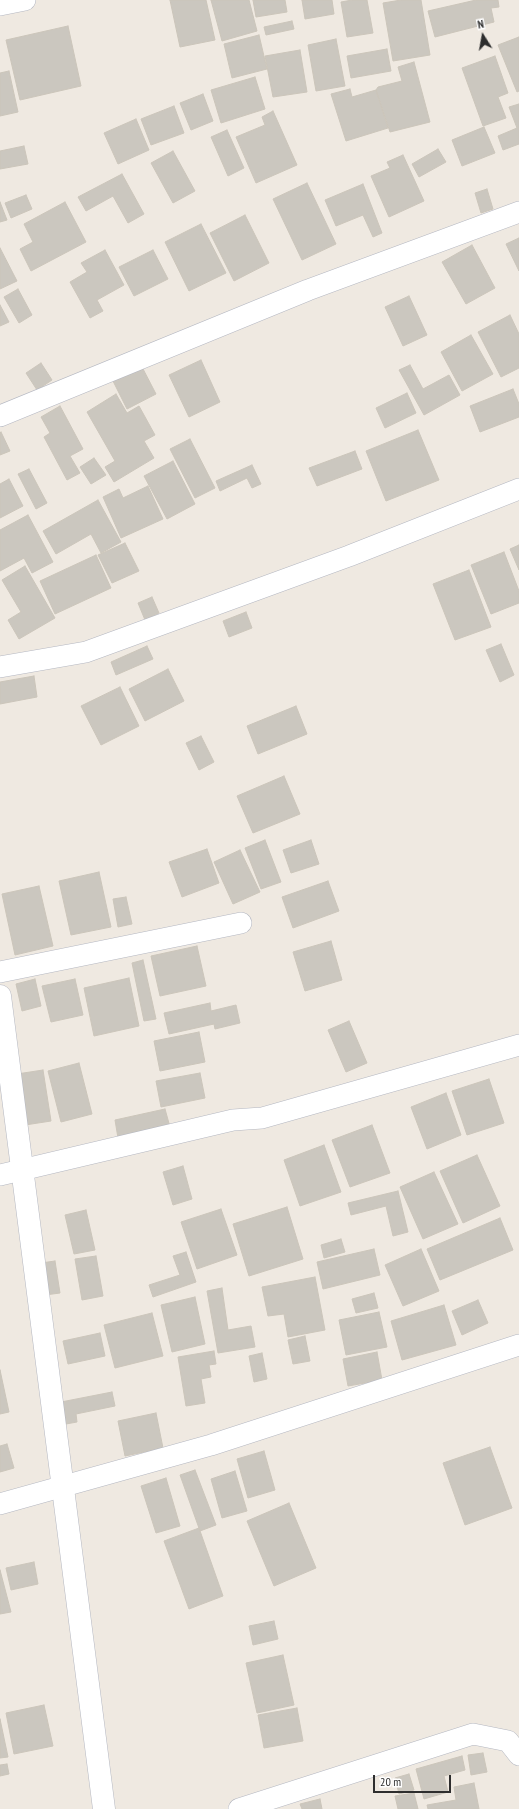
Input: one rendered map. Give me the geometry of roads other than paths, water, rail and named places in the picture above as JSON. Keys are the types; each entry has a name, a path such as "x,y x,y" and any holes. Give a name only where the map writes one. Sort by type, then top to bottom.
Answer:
{"street":[{"path":"0,4 25,0"},
{"path":"0,416 308,290 519,212"},
{"path":"0,667 86,652 349,556 519,489"},
{"path":"0,972 241,923"},
{"path":"0,996 104,1809"},
{"path":"0,1175 234,1120 262,1118 519,1045"},
{"path":"0,1504 211,1445 519,1345"},
{"path":"239,1809 472,1734 508,1741 519,1755"}]}
